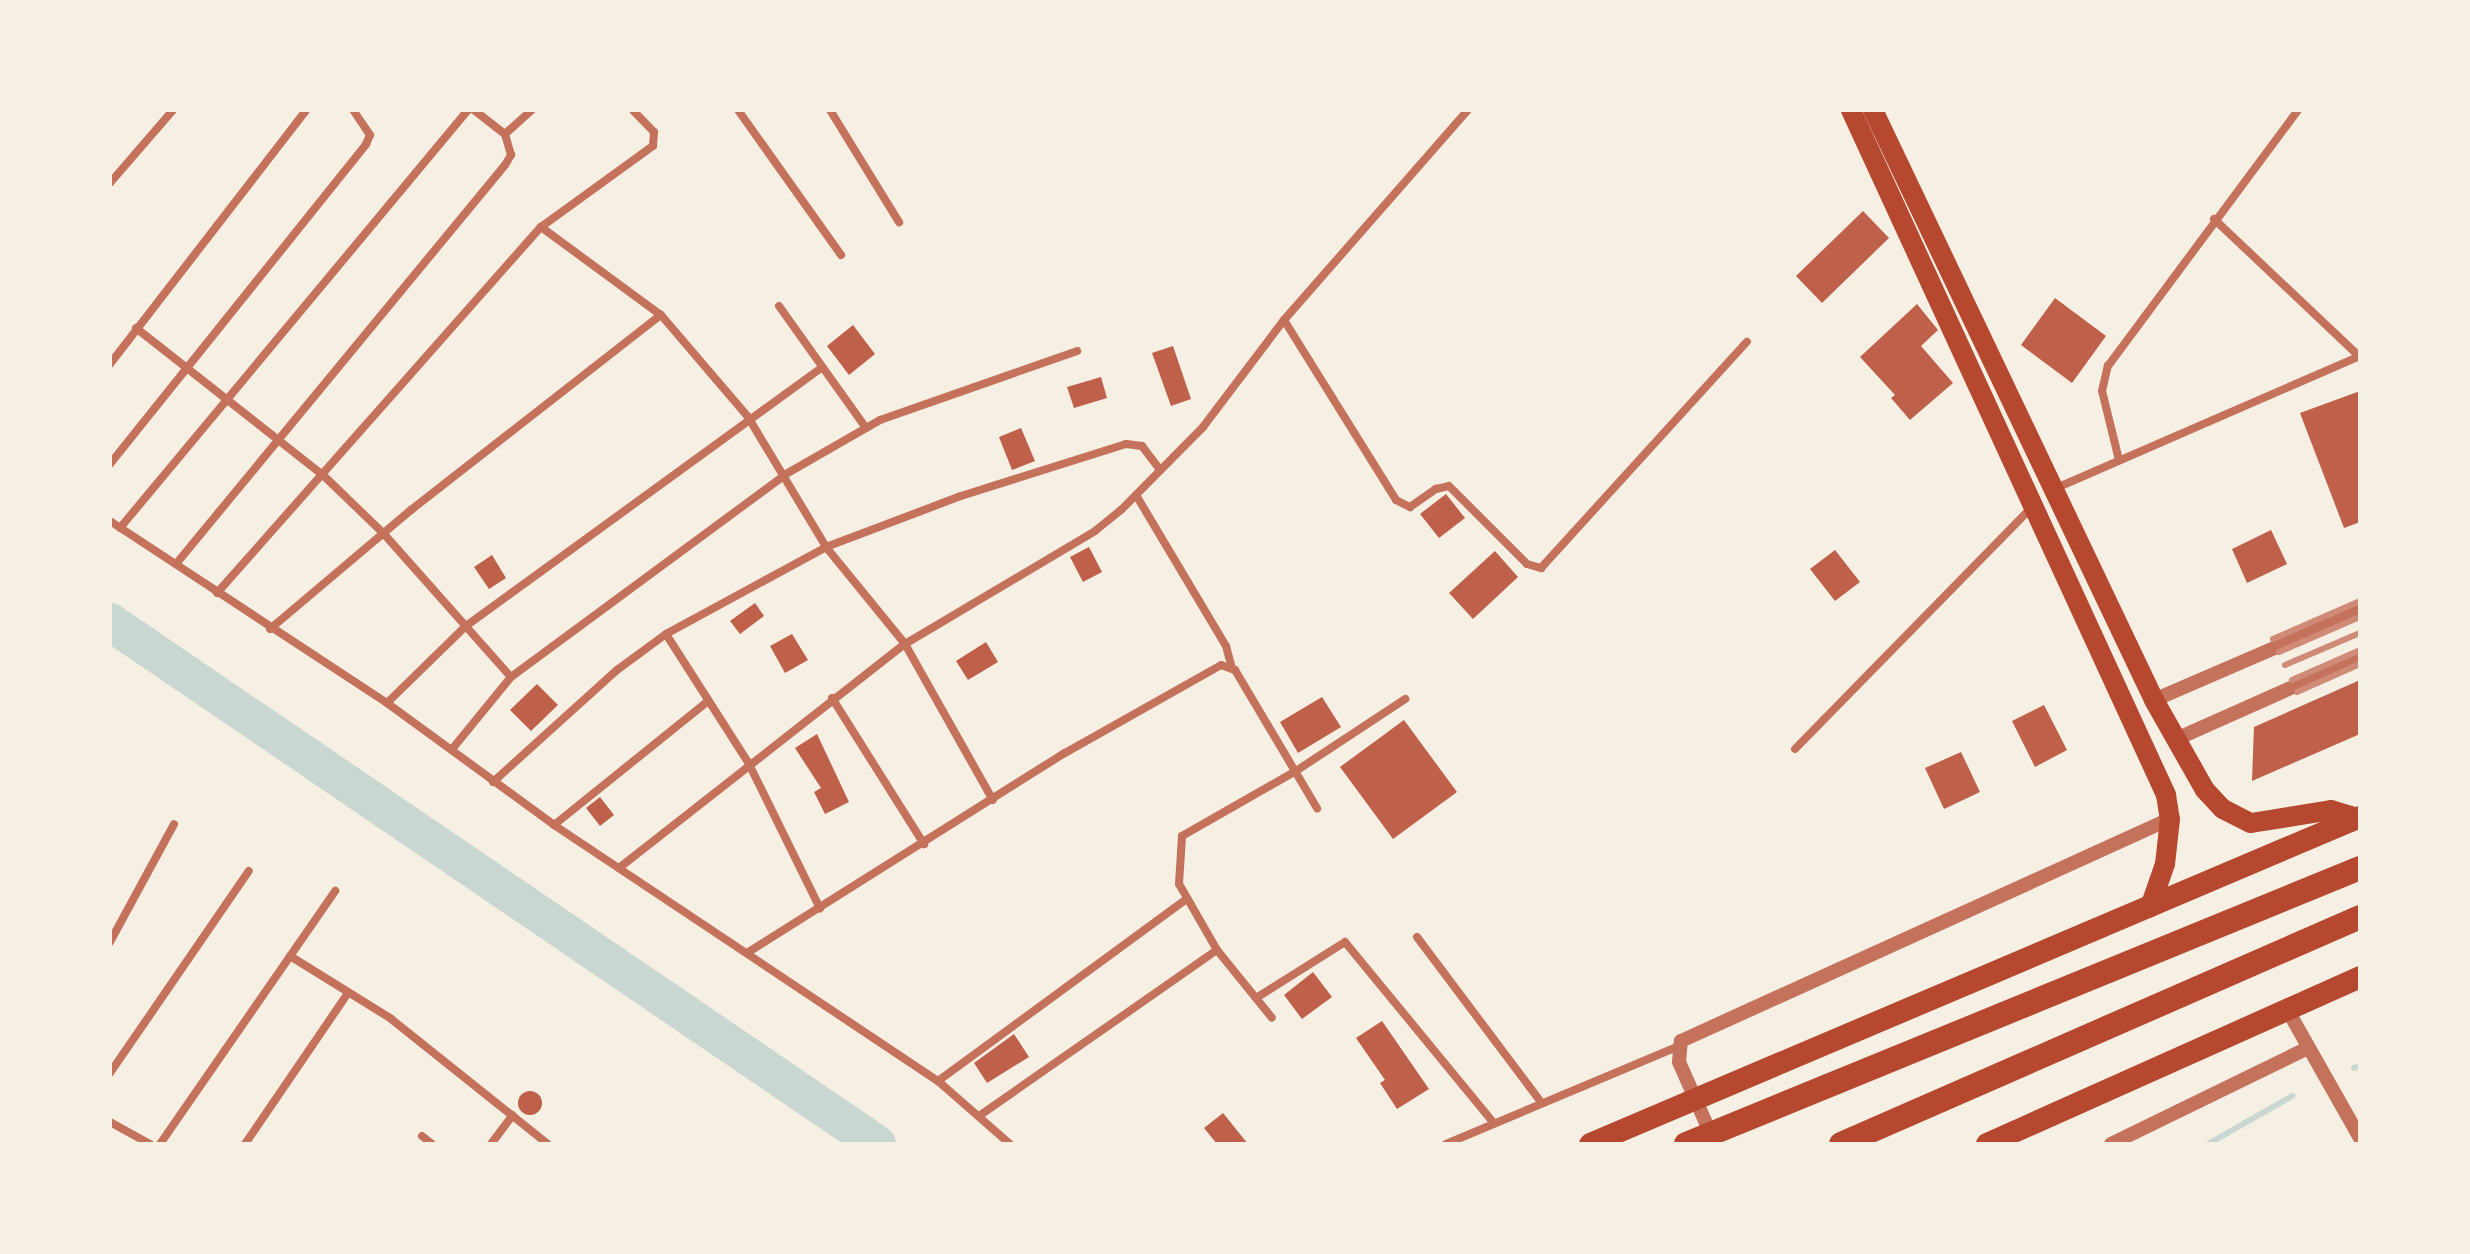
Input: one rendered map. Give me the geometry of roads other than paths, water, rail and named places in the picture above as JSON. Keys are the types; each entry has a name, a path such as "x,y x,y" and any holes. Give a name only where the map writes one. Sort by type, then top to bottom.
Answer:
{"highway":[{"path":"1590,1144 2359,817"},
{"path":"1706,1139 2360,868"},
{"path":"1841,1144 2360,917"},
{"path":"1987,1144 2360,977"}],"main road":[{"path":"1851,110 2153,766 2170,819 2165,864 2150,907"},
{"path":"1873,110 2154,700 2205,790 2237,818 2273,823 2331,810 2359,817"}],"street":[{"path":"110,183 173,110"},
{"path":"110,364 306,110"},
{"path":"110,464 366,144 370,135 353,110"},
{"path":"120,528 468,110"},
{"path":"176,564 274,441 505,165 511,155 505,134 474,110"},
{"path":"505,134 532,110"},
{"path":"217,593 324,476 541,227 653,146 654,132 633,110"},
{"path":"738,110 841,255"},
{"path":"830,110 899,222"},
{"path":"619,868 832,698 905,644 1095,531 1136,495 1203,427 1284,320 1468,110"},
{"path":"2119,460 2103,396 2108,366 2214,219 2298,110"},
{"path":"2054,489 2359,356 2214,219"},
{"path":"541,227 661,315 748,417 786,474 826,547 905,644 993,800"},
{"path":"779,306 866,428"},
{"path":"270,629 384,534 661,315"},
{"path":"1284,320 1396,500 1410,507 1436,489 1449,486 1527,564 1541,568 1747,342"},
{"path":"136,328 226,397 274,441 324,476 384,534 511,677"},
{"path":"453,748 511,677 786,474 866,428 930,399 1077,351"},
{"path":"387,703 466,626 748,417 822,367"},
{"path":"493,782 617,670 666,634 826,547 961,496 1126,444 1142,446 1160,470"},
{"path":"1136,495 1226,646 1231,665 1317,808"},
{"path":"1795,749 2033,506"},
{"path":"110,521 270,629 387,703 453,748 493,782 554,825 938,1081 1010,1144"},
{"path":"2154,700 2360,611"},
{"path":"666,634 749,764 820,908"},
{"path":"2174,740 2360,657"},
{"path":"747,953 1065,753 1215,668 1231,665"},
{"path":"832,698 924,844"},
{"path":"1272,1018 1217,950 1179,884 1182,836 1296,771 1405,699"},
{"path":"554,825 708,701"},
{"path":"1446,1144 1540,1101 1677,1047 1737,1012 2170,819"},
{"path":"110,942 174,824"},
{"path":"110,1073 249,871"},
{"path":"160,1144 335,891"},
{"path":"938,1081 1187,899"},
{"path":"1417,937 1540,1101"},
{"path":"1256,998 1345,942 1493,1122"},
{"path":"979,1116 1217,950"},
{"path":"290,956 390,1018 548,1144"},
{"path":"245,1144 348,993"},
{"path":"2287,1009 2360,1138"},
{"path":"1677,1047 1706,1139"},
{"path":"2111,1144 2308,1048"},
{"path":"491,1144 513,1115"},
{"path":"110,1122 150,1144"},
{"path":"422,1136 432,1144"}],"waterway":[{"path":"110,622 877,1144"},
{"path":"2354,1068 2360,1066"},
{"path":"2208,1144 2292,1096"}],"railway":[{"path":"2273,639 2360,601"},
{"path":"2279,652 2360,617"},
{"path":"2285,665 2360,633"},
{"path":"2292,680 2360,650"},
{"path":"2297,692 2360,664"}]}
